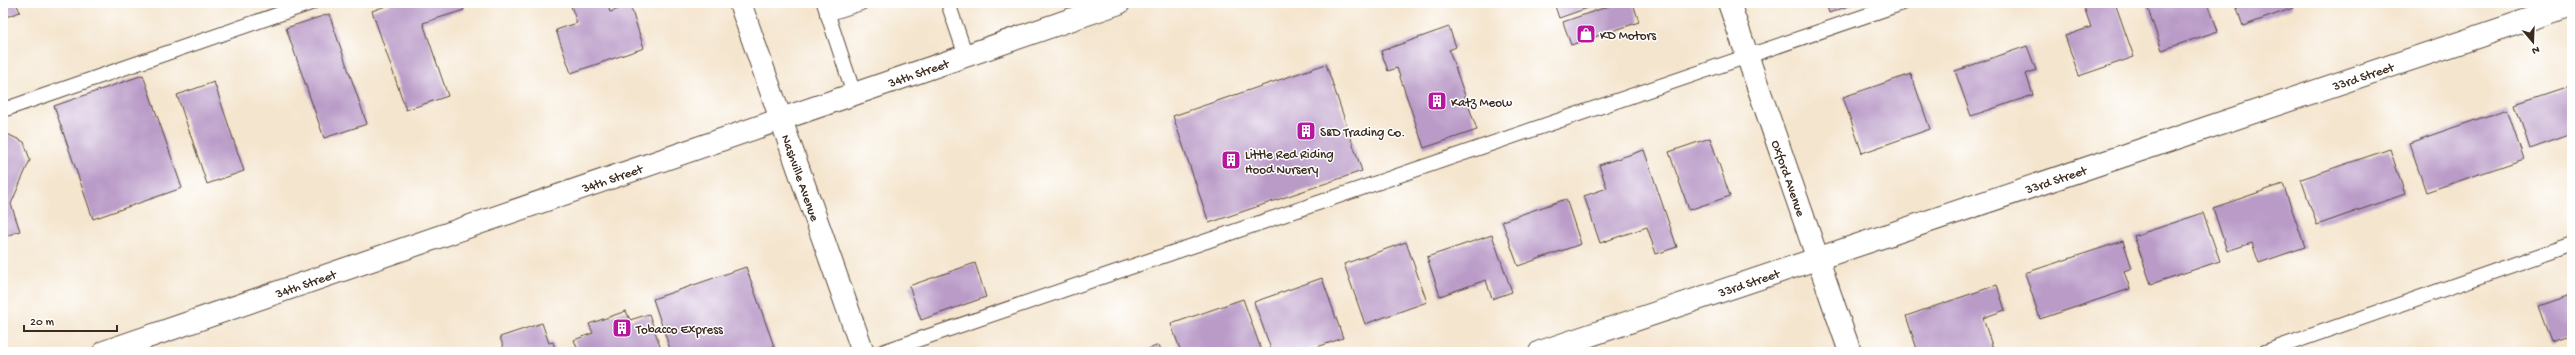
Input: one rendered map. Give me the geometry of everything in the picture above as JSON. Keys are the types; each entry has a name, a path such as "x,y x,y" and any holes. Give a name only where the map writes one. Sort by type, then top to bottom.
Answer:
{"street":[{"name":"Nashville Avenue","path":"740,3 782,119 862,352"},
{"name":"34th Street","path":"109,351 1119,3"},
{"name":"Oxford Avenue","path":"1728,3 1850,352"},
{"name":"33rd Street","path":"1540,352 2572,5"}],"lane":[{"path":"3,110 311,3"},
{"path":"854,94 826,9 861,3"},
{"path":"948,3 966,56"},
{"path":"882,352 1747,58 1903,3"},
{"path":"2265,352 2572,244"}],"building":[{"path":"3,3 16,3 20,12 3,18"},
{"path":"394,3 462,3 464,10 423,23 448,96 406,110 372,11"},
{"path":"570,3 607,3 610,12 630,5 644,48 571,73 556,30 577,23"},
{"name":"KD Motors","path":"1554,3 1602,3 1559,18"},
{"name":"KD Motors","path":"1618,3 1633,3 1639,22 1571,45 1563,22"},
{"path":"1826,3 1857,3 1829,13"},
{"path":"2097,3 2115,3 2134,57 2079,76 2065,36 2091,27 2084,7"},
{"path":"2146,3 2208,3 2218,31 2162,50"},
{"path":"2235,3 2291,3 2293,8 2243,26"},
{"path":"329,14 367,124 324,138 286,28"},
{"name":"Katz Meow","path":"1449,27 1456,47 1449,50 1477,130 1424,148 1397,68 1388,71 1381,51"},
{"path":"2027,46 2036,70 2026,74 2033,95 1971,116 1955,71"},
{"path":"1326,64 1362,171 1209,223 1173,116"},
{"path":"1911,74 1930,129 1862,153 1843,97"},
{"path":"143,75 182,188 93,219 54,106"},
{"path":"214,82 244,171 207,184 177,95"},
{"path":"2572,85 2572,134 2530,149 2515,104"},
{"path":"2507,109 2524,159 2426,192 2409,143"},
{"path":"3,132 24,142 30,160 11,204 20,231 3,237"},
{"path":"1710,138 1730,196 1689,210 1669,152"},
{"path":"2390,149 2405,194 2317,225 2301,179"},
{"path":"1644,150 1677,247 1656,254 1647,227 1600,243 1584,196 1607,188 1599,165"},
{"path":"2283,184 2305,247 2259,263 2252,243 2227,251 2213,208"},
{"path":"1566,199 1581,244 1518,266 1502,221"},
{"path":"2203,213 2220,261 2151,284 2134,236"},
{"path":"1492,235 1512,292 1492,299 1486,280 1440,296 1427,257"},
{"path":"2123,241 2132,268 2124,271 2130,289 2040,319 2025,273"},
{"path":"1406,242 1427,302 1365,324 1344,264"},
{"path":"975,263 986,297 921,320 909,286"},
{"path":"746,267 776,352 671,352 653,299"},
{"path":"1322,278 1343,338 1303,352 1272,352 1254,302"},
{"path":"1997,285 2005,310 1983,318 1994,352 1918,352 1906,316"},
{"path":"2570,295 2572,302 2572,335 2551,342 2538,306"},
{"path":"1243,299 1262,352 1181,352 1171,324"},
{"name":"Tobacco Express","path":"626,311 630,320 649,314 662,352 579,352 574,340 593,333 589,324"},
{"path":"542,323 549,343 553,342 556,352 505,352 500,337"},
{"path":"1159,345 1162,352 1141,352"}],"place":[{"name":"KD Motors","path":"1586,34"},
{"name":"Katz Meow","path":"1437,101"},
{"name":"S&D Trading Co.","path":"1306,131"},
{"name":"Little Red Riding Hood Nursery","path":"1231,160"},
{"name":"Tobacco Express","path":"622,328"}]}
